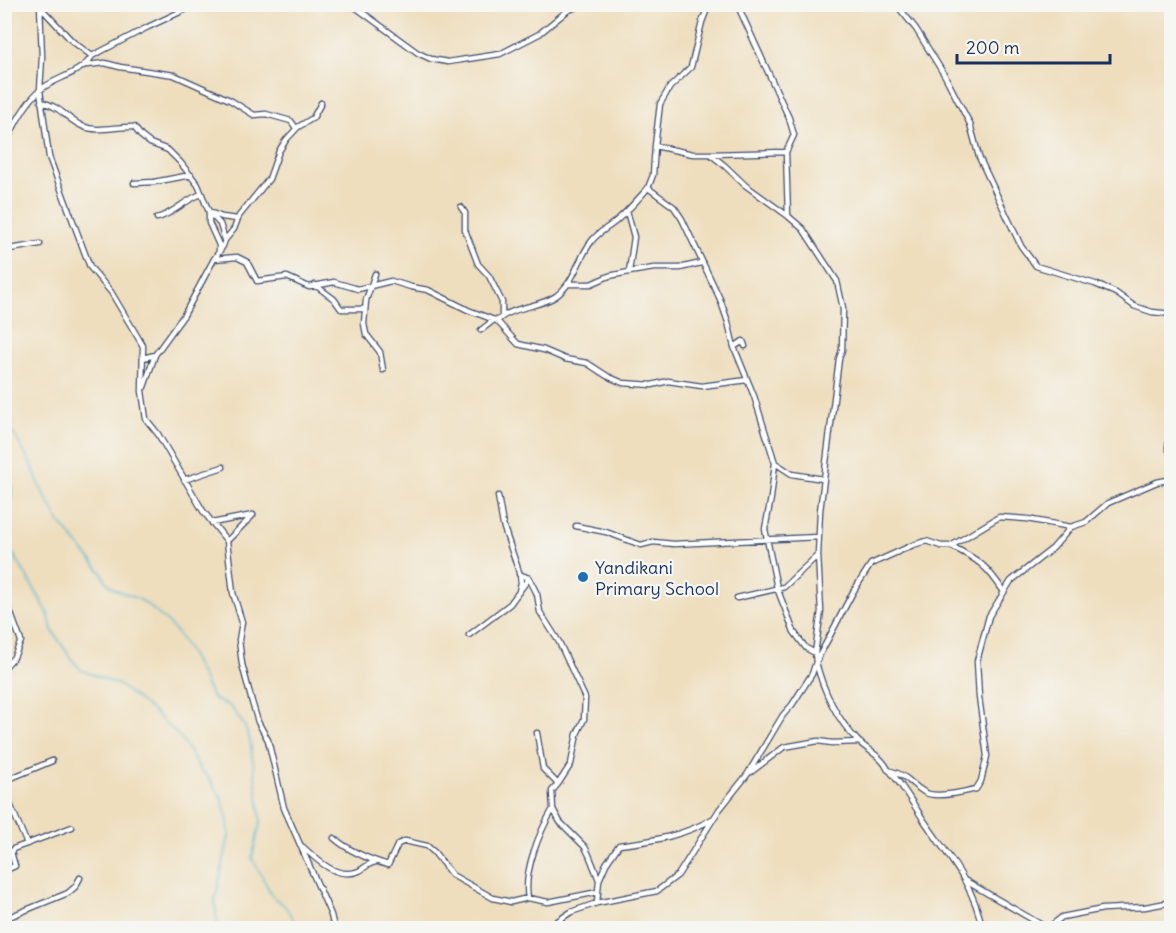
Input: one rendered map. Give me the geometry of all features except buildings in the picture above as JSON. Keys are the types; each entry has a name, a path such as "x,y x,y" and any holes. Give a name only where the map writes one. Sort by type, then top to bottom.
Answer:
{"street":[{"path":"87,65 92,56 197,4"},
{"path":"351,4 417,52 430,59 448,62 500,54 539,34 567,11 582,4"},
{"path":"482,330 502,315 542,303 556,295 578,270 589,244 627,211 648,188 653,175 660,104 670,87 691,67 709,4"},
{"path":"737,4 789,118 794,135 786,152 788,216"},
{"path":"896,4 916,29 945,76 970,124 979,157 1021,246 1036,266 1095,284 1116,293 1134,306 1152,312 1172,314"},
{"path":"40,6 72,40 92,56"},
{"path":"40,6 42,57 40,90 49,157 90,267 111,292 143,346 142,391 146,419 158,434 212,523 227,541 233,594 242,622 239,640 242,664 258,722 268,740 284,808 331,915 334,928"},
{"path":"4,147 29,103 40,90 87,65 105,63 174,75 230,100 254,115 266,114 291,120 296,128"},
{"path":"41,102 59,109 84,128 104,130 117,126 134,127 150,143 168,150 191,175 202,194 219,250"},
{"path":"142,391 155,356 184,315 237,219 269,178 279,151 296,128 313,118 321,103"},
{"path":"655,146 693,154 786,152"},
{"path":"710,154 745,185 803,229 837,281 843,308 842,350 823,479 818,537 821,611 815,653 820,680 843,725 859,742 886,763 888,770 903,786 965,880 978,907 982,928"},
{"path":"134,183 191,175"},
{"path":"648,188 674,207 682,219 720,299 734,348 754,396 775,463 765,529 777,588 794,632 806,648 815,653"},
{"path":"157,218 166,216 190,198 202,194"},
{"path":"461,207 465,213 465,230 478,264 489,276 502,302 502,315"},
{"path":"627,211 634,237 629,272"},
{"path":"209,212 237,219"},
{"path":"209,212 220,224 225,240"},
{"path":"4,250 40,244"},
{"path":"214,259 237,258 248,262 257,281 287,277 309,287 334,282 358,289 391,281 428,290 495,321 518,344 544,350 565,359 587,363 623,383 651,385 668,381 702,386 747,380"},
{"path":"568,284 591,284 609,276 629,272 654,268 680,268 701,263"},
{"path":"375,273 365,309 364,324 366,334 380,352 383,370"},
{"path":"315,285 334,299 341,309 365,309"},
{"path":"734,348 743,341 745,346"},
{"path":"142,358 155,356"},
{"path":"1172,413 1168,448 1172,456"},
{"path":"775,463 792,474 823,479"},
{"path":"184,480 223,467"},
{"path":"951,546 999,517 1027,519 1071,527 1086,522 1108,503 1157,482 1172,479"},
{"path":"498,496 503,525 521,583 519,591"},
{"path":"212,523 253,515 227,541"},
{"path":"576,526 606,532 641,545 652,542 674,544 818,537"},
{"path":"888,770 903,774 926,794 958,794 976,789 981,781 987,756 977,661 989,616 1011,581 1053,548 1071,527"},
{"path":"554,928 556,922 571,912 597,903 657,891 678,875 731,793 747,775 783,715 812,674 858,582 872,564 926,541 941,546 951,546 976,558 990,572 1004,592"},
{"path":"737,598 784,587 818,555"},
{"path":"519,574 528,578 537,594 540,612 559,642 585,698 584,719 577,734 571,764 552,791 553,809 561,822 585,847 599,880"},
{"path":"469,635 510,604 528,578"},
{"path":"4,595 21,641 14,657 4,668"},
{"path":"537,734 543,769 558,784"},
{"path":"747,775 784,747 818,741 859,742"},
{"path":"4,781 52,761"},
{"path":"4,790 27,844"},
{"path":"528,897 526,888 538,841 543,826 553,809"},
{"path":"597,903 599,880 606,864 619,845 687,833 716,816"},
{"path":"4,871 15,866 12,850 72,827"},
{"path":"334,838 344,846 388,865 398,844 405,841 427,846 452,875 493,898 511,902 528,897 548,902 598,892"},
{"path":"300,844 315,858 337,872 349,873 360,870 371,862 379,862"},
{"path":"4,919 68,893 80,878"},
{"path":"965,880 1047,928 1062,917 1103,909 1145,907 1172,902"}],"waterway":[{"path":"4,426 14,434 60,523 102,573 109,585 145,603 172,627 190,654 211,695 215,700 230,706 244,725 250,740 261,820 252,858 273,897 286,907 298,928"},
{"path":"4,510 12,496 8,429"},
{"path":"4,543 16,558 48,613 52,630 81,670 119,685 150,709 180,737 201,771 208,777 221,797 228,820 229,836 215,900 219,928"}],"place":[{"name":"Yandikani Primary School","path":"583,577"}]}
